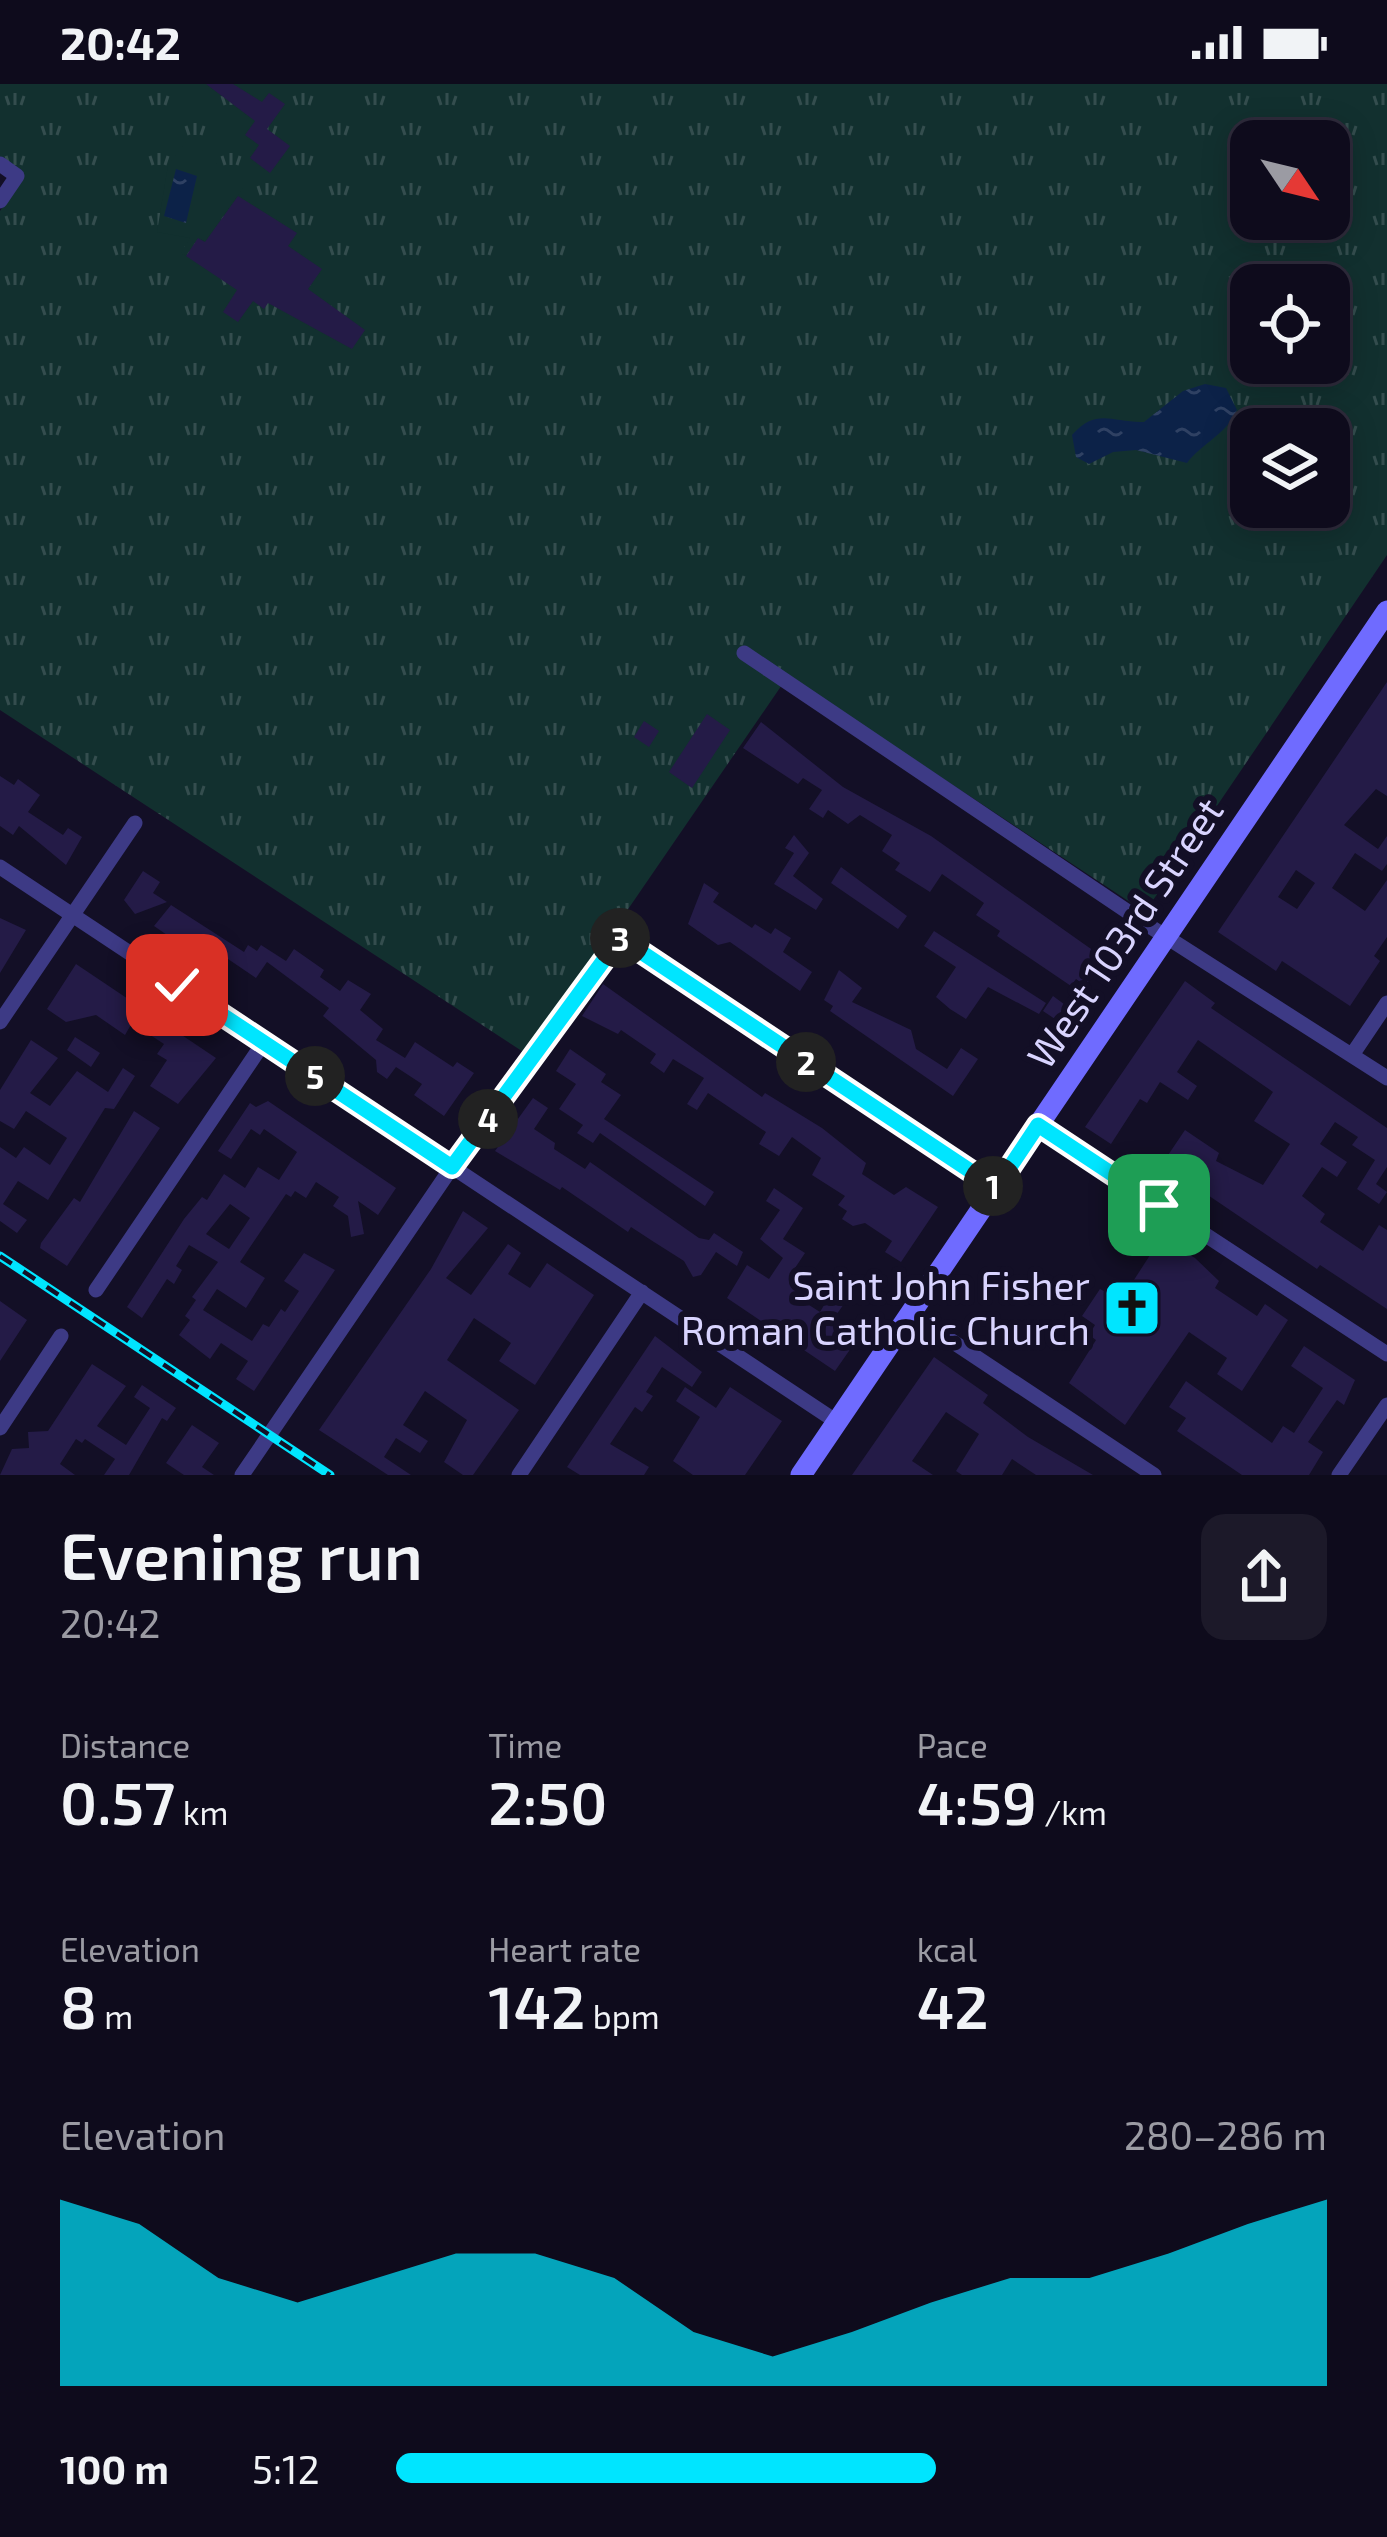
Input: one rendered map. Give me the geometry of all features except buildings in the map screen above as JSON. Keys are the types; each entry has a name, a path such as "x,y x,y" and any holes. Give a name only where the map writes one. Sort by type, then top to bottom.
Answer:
{"main road":[{"name":"West 103rd Street","path":"801,1475 1387,610"}],"street":[{"path":"0,164 17,176 0,201"},
{"path":"744,653 1387,1078"},
{"path":"0,1022 135,824"},
{"path":"0,868 837,1422"},
{"path":"242,1475 452,1167 620,938 996,1188"},
{"path":"1352,1055 1387,1004"},
{"path":"96,1289 264,1042"},
{"path":"1038,1125 1387,1354"},
{"path":"518,1475 642,1292"},
{"path":"911,1314 1154,1475"},
{"path":"0,1428 61,1336"},
{"path":"1340,1475 1387,1405"}],"green space":[{"path":"0,84 1387,84 1387,555 1145,912 788,676 528,1055 0,710 0,211 23,176 0,159"},
{"path":"189,138 243,188 205,242 198,238 186,256 181,253 190,238 157,232 168,165"}],"water":[{"path":"176,169 197,176 186,223 164,216"},
{"path":"1205,384 1226,388 1236,408 1230,408 1227,426 1187,463 1136,450 1113,452 1089,464 1076,457 1072,435 1089,421 1144,422 1183,391"}],"railway":[{"path":"0,1256 330,1475"}],"place":[{"name":"Saint John Fisher Roman Catholic Church","path":"1132,1308"}],"route":[{"path":"177,985 452,1167 620,938 996,1188 1038,1125 1159,1205"}]}
